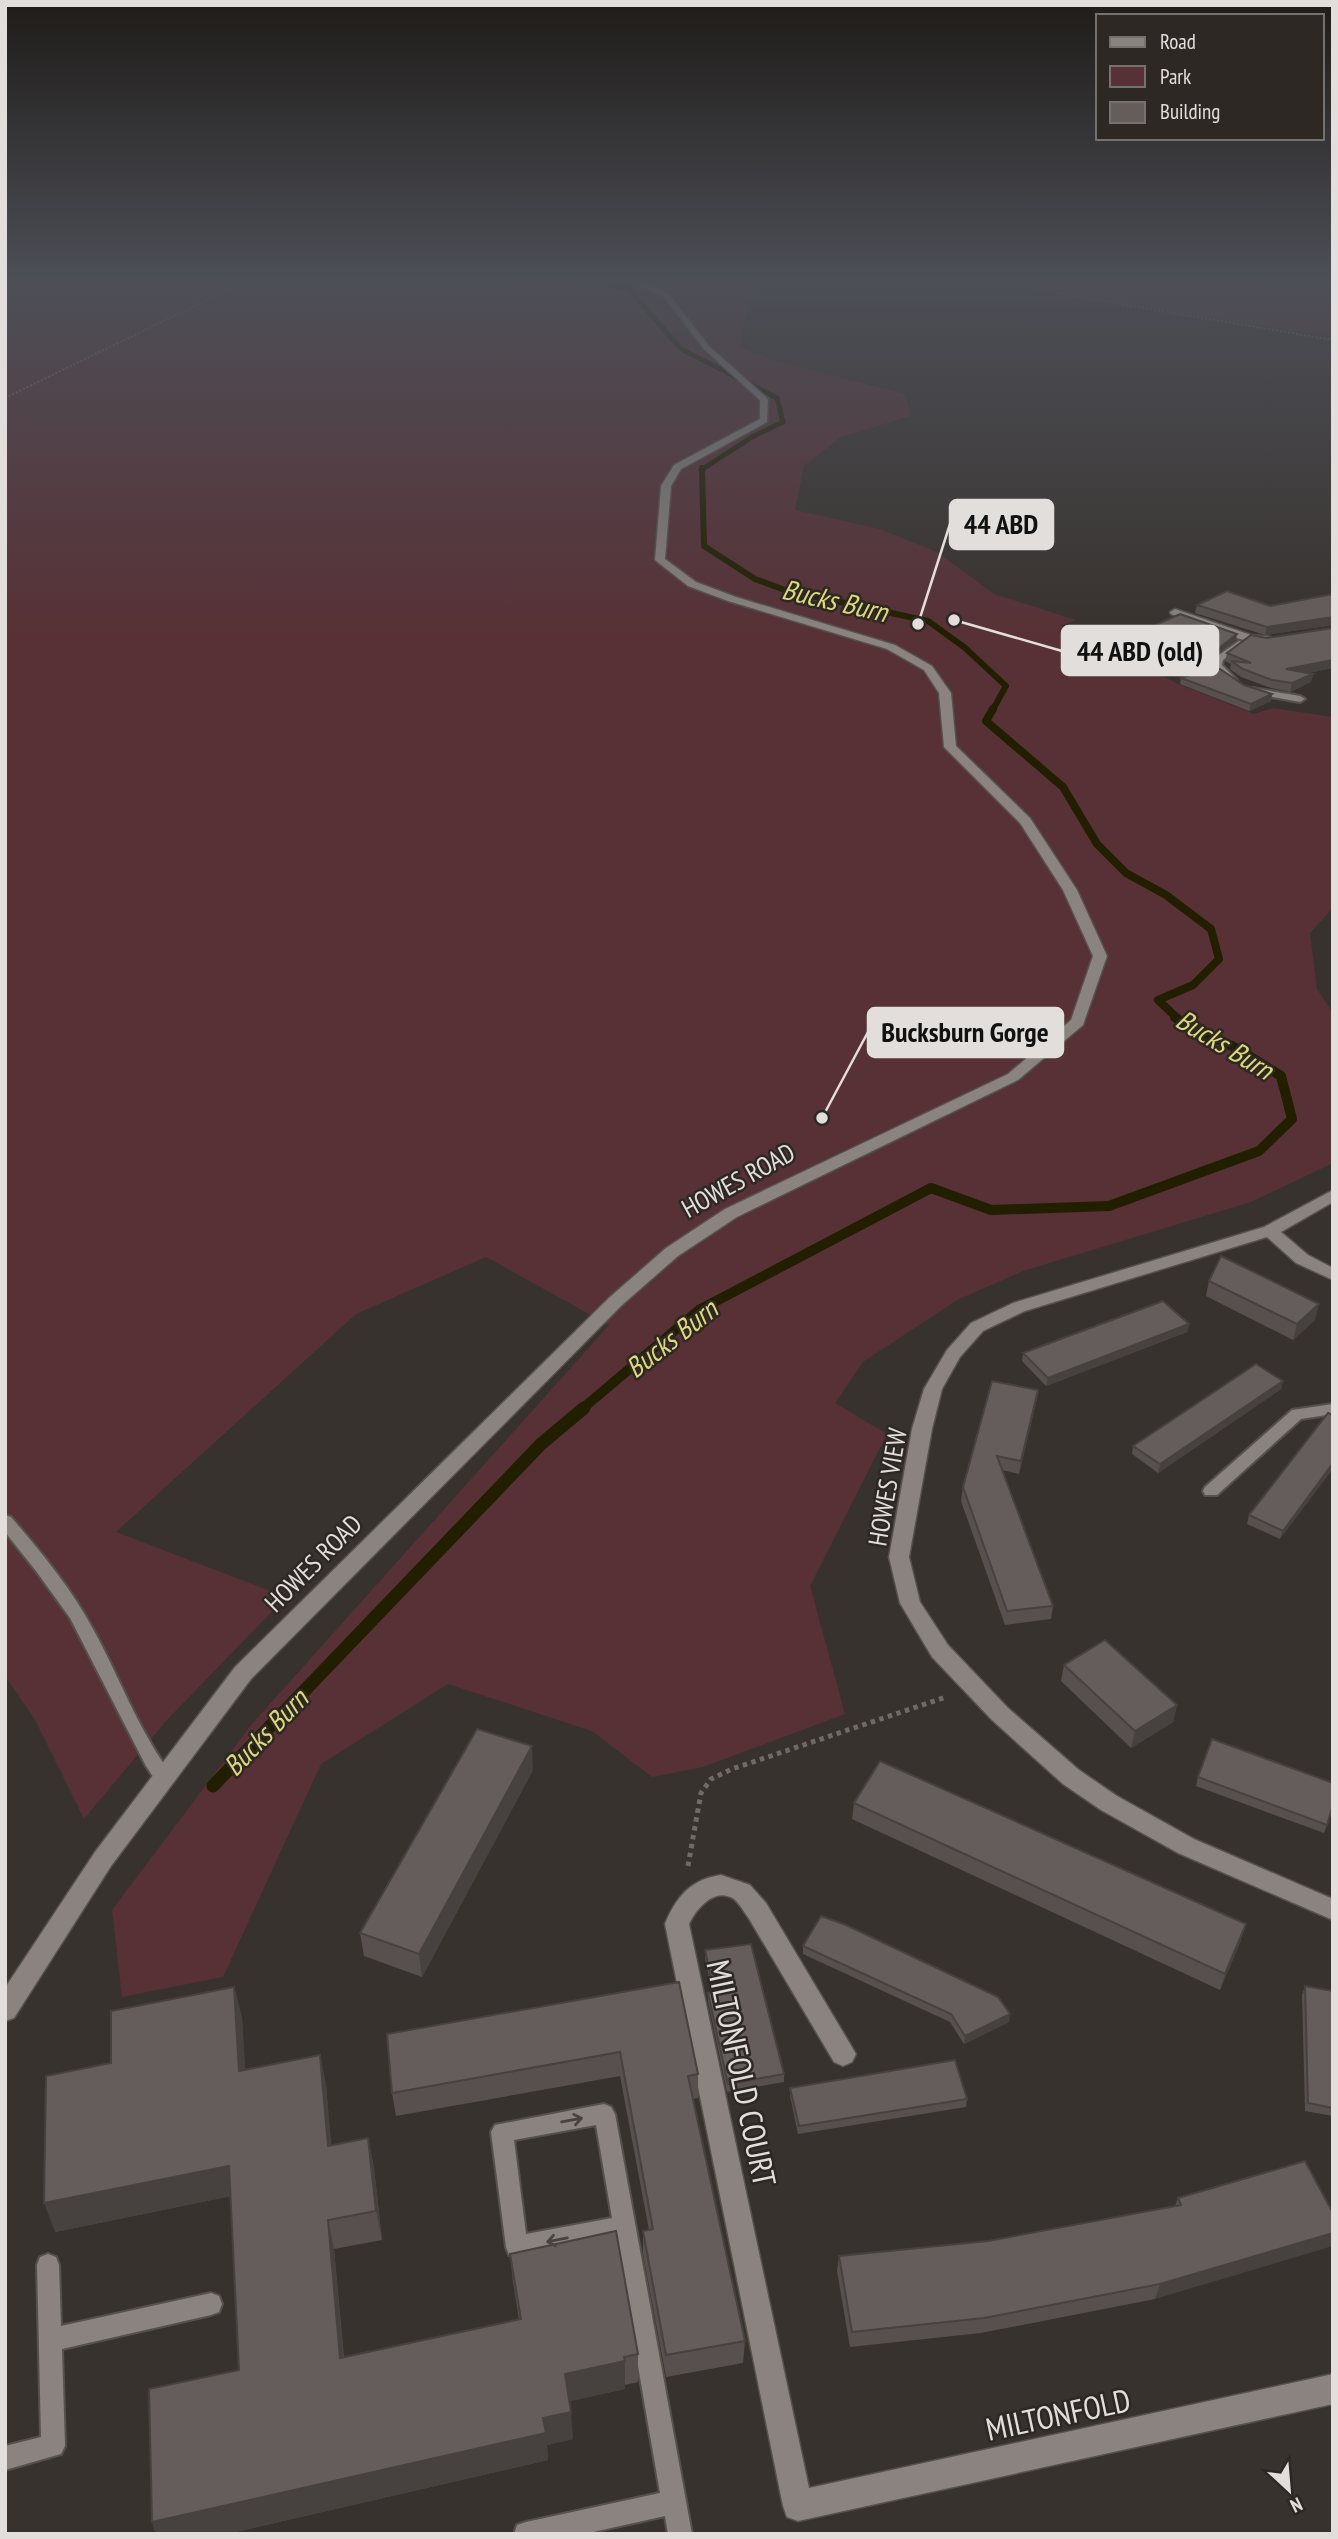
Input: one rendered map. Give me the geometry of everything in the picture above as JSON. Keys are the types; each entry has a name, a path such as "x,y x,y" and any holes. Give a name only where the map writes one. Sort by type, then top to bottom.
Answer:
{"street":[{"name":"HOWES ROAD","path":"5,2010 103,1859 243,1673 615,1301 672,1252 731,1213 1013,1077 1078,1021 1100,956 1070,890 1025,821 950,747 945,693 928,668 891,647 732,599 692,584 660,560 666,485 677,467 764,420 762,397"},
{"path":"1175,612 1249,638 1279,639"},
{"name":"HOWES VIEW","path":"1333,1195 1270,1231 1019,1307 977,1327 953,1354 933,1389 922,1429 899,1556 903,1581 923,1628 940,1651 1071,1777 1109,1802 1225,1866 1333,1910"},
{"path":"1270,1231 1302,1259 1333,1275"},
{"path":"695,1893 720,1885 742,1892 757,1910 844,2054"},
{"name":"MILTONFOLD COURT","path":"695,1893 682,1908 677,1924 798,2507"},
{"name":"MILTONFOLD","path":"798,2507 1333,2389"}],"lane":[{"path":"1249,638 1219,659 1217,666 1224,675 1247,690 1300,699"},
{"path":"1211,1491 1297,1414 1333,1409"},
{"path":"5,1521 56,1582 95,1648 145,1754 163,1776"},
{"path":"624,2227 517,2247 502,2133 604,2114 680,2534"},
{"path":"5,2458 53,2445 48,2265"},
{"path":"50,2340 211,2304"},
{"path":"526,2534 674,2502"}],"path":[{"path":"695,1893 686,1875 701,1793 711,1779 732,1769 973,1685"}],"green space":[{"path":"5,397 906,397 911,416 841,437 804,466 795,510 880,529 937,552 994,594 1076,620 1060,626 1071,629 1178,684 1254,714 1273,708 1333,717 1333,908 1310,933 1317,989 1333,1013 1333,1163 1251,1202 1023,1271 957,1300 863,1362 835,1403 887,1434 810,1586 845,1714 703,1767 652,1777 592,1731 448,1684 321,1764 223,1977 122,1997 112,1910 252,1724 609,1325 486,1257 356,1314 116,1532 286,1597 166,1721 84,1819 34,1718 5,1676"}],"building":[{"path":"1227,591 1270,606 1333,594 1333,617 1267,627 1197,605"},
{"path":"1180,614 1237,634 1214,652 1149,628"},
{"path":"1333,628 1333,660 1286,669 1313,674 1292,683 1272,680 1243,669 1231,661 1251,663 1227,653 1251,635 1267,638"},
{"path":"1217,667 1244,685 1272,694 1251,704 1181,678"},
{"path":"1221,1256 1319,1304 1297,1324 1209,1281"},
{"path":"1163,1301 1189,1324 1048,1378 1023,1353"},
{"path":"1256,1364 1283,1381 1160,1464 1133,1446"},
{"path":"992,1381 1038,1390 1021,1461 997,1456 1053,1606 1007,1611 963,1487"},
{"path":"1328,1413 1333,1415 1333,1463 1283,1531 1249,1515"},
{"path":"1105,1640 1177,1705 1135,1731 1064,1665"},
{"path":"477,1729 532,1746 419,1954 360,1933"},
{"path":"1212,1739 1333,1783 1333,1805 1327,1825 1198,1777"},
{"path":"880,1761 1246,1924 1225,1974 854,1803"},
{"path":"821,1916 846,1925 998,1997 1010,2014 965,2036 951,2014 803,1946"},
{"path":"751,1944 784,2074 728,2084 708,1993 714,1992 705,1950"},
{"path":"679,1982 698,2074 688,2076 745,2341 666,2355 643,2231 653,2229 620,2052 392,2093 387,2034"},
{"path":"1305,1986 1333,1991 1333,2108 1308,2103"},
{"path":"234,1987 239,2071 320,2055 328,2146 368,2138 376,2211 328,2220 340,2358 521,2319 510,2254 616,2231 638,2354 624,2357 625,2361 565,2374 571,2412 543,2418 546,2433 152,2522 149,2389 239,2370 229,2166 44,2203 46,2076 111,2063 111,2011"},
{"path":"955,2060 967,2099 799,2126 790,2088"},
{"path":"1305,2161 1333,2213 1333,2233 1160,2284 984,2318 852,2332 839,2256 988,2241 1181,2205 1178,2198"}],"waterway":[{"name":"Bucks Burn","path":"702,469 752,437 783,422 776,397"},
{"name":"Bucks Burn","path":"702,469 704,546 755,579 785,590 928,621 964,647 1006,686 992,711"},
{"name":"Bucks Burn","path":"993,709 986,721 1063,787 1097,844 1126,873 1166,895 1211,929 1219,959 1193,985 1158,1000 1177,1018"},
{"name":"Bucks Burn","path":"582,1409 699,1310 931,1188 991,1210 1109,1206 1259,1151 1292,1119 1281,1076 1234,1047 1175,1017"},
{"name":"Bucks Burn","path":"213,1786 541,1444 584,1408"}],"place":[{"name":"44 ABD (old)","path":"954,620"},
{"name":"44 ABD","path":"918,624"},
{"name":"Bucksburn Gorge","path":"822,1118"}]}
